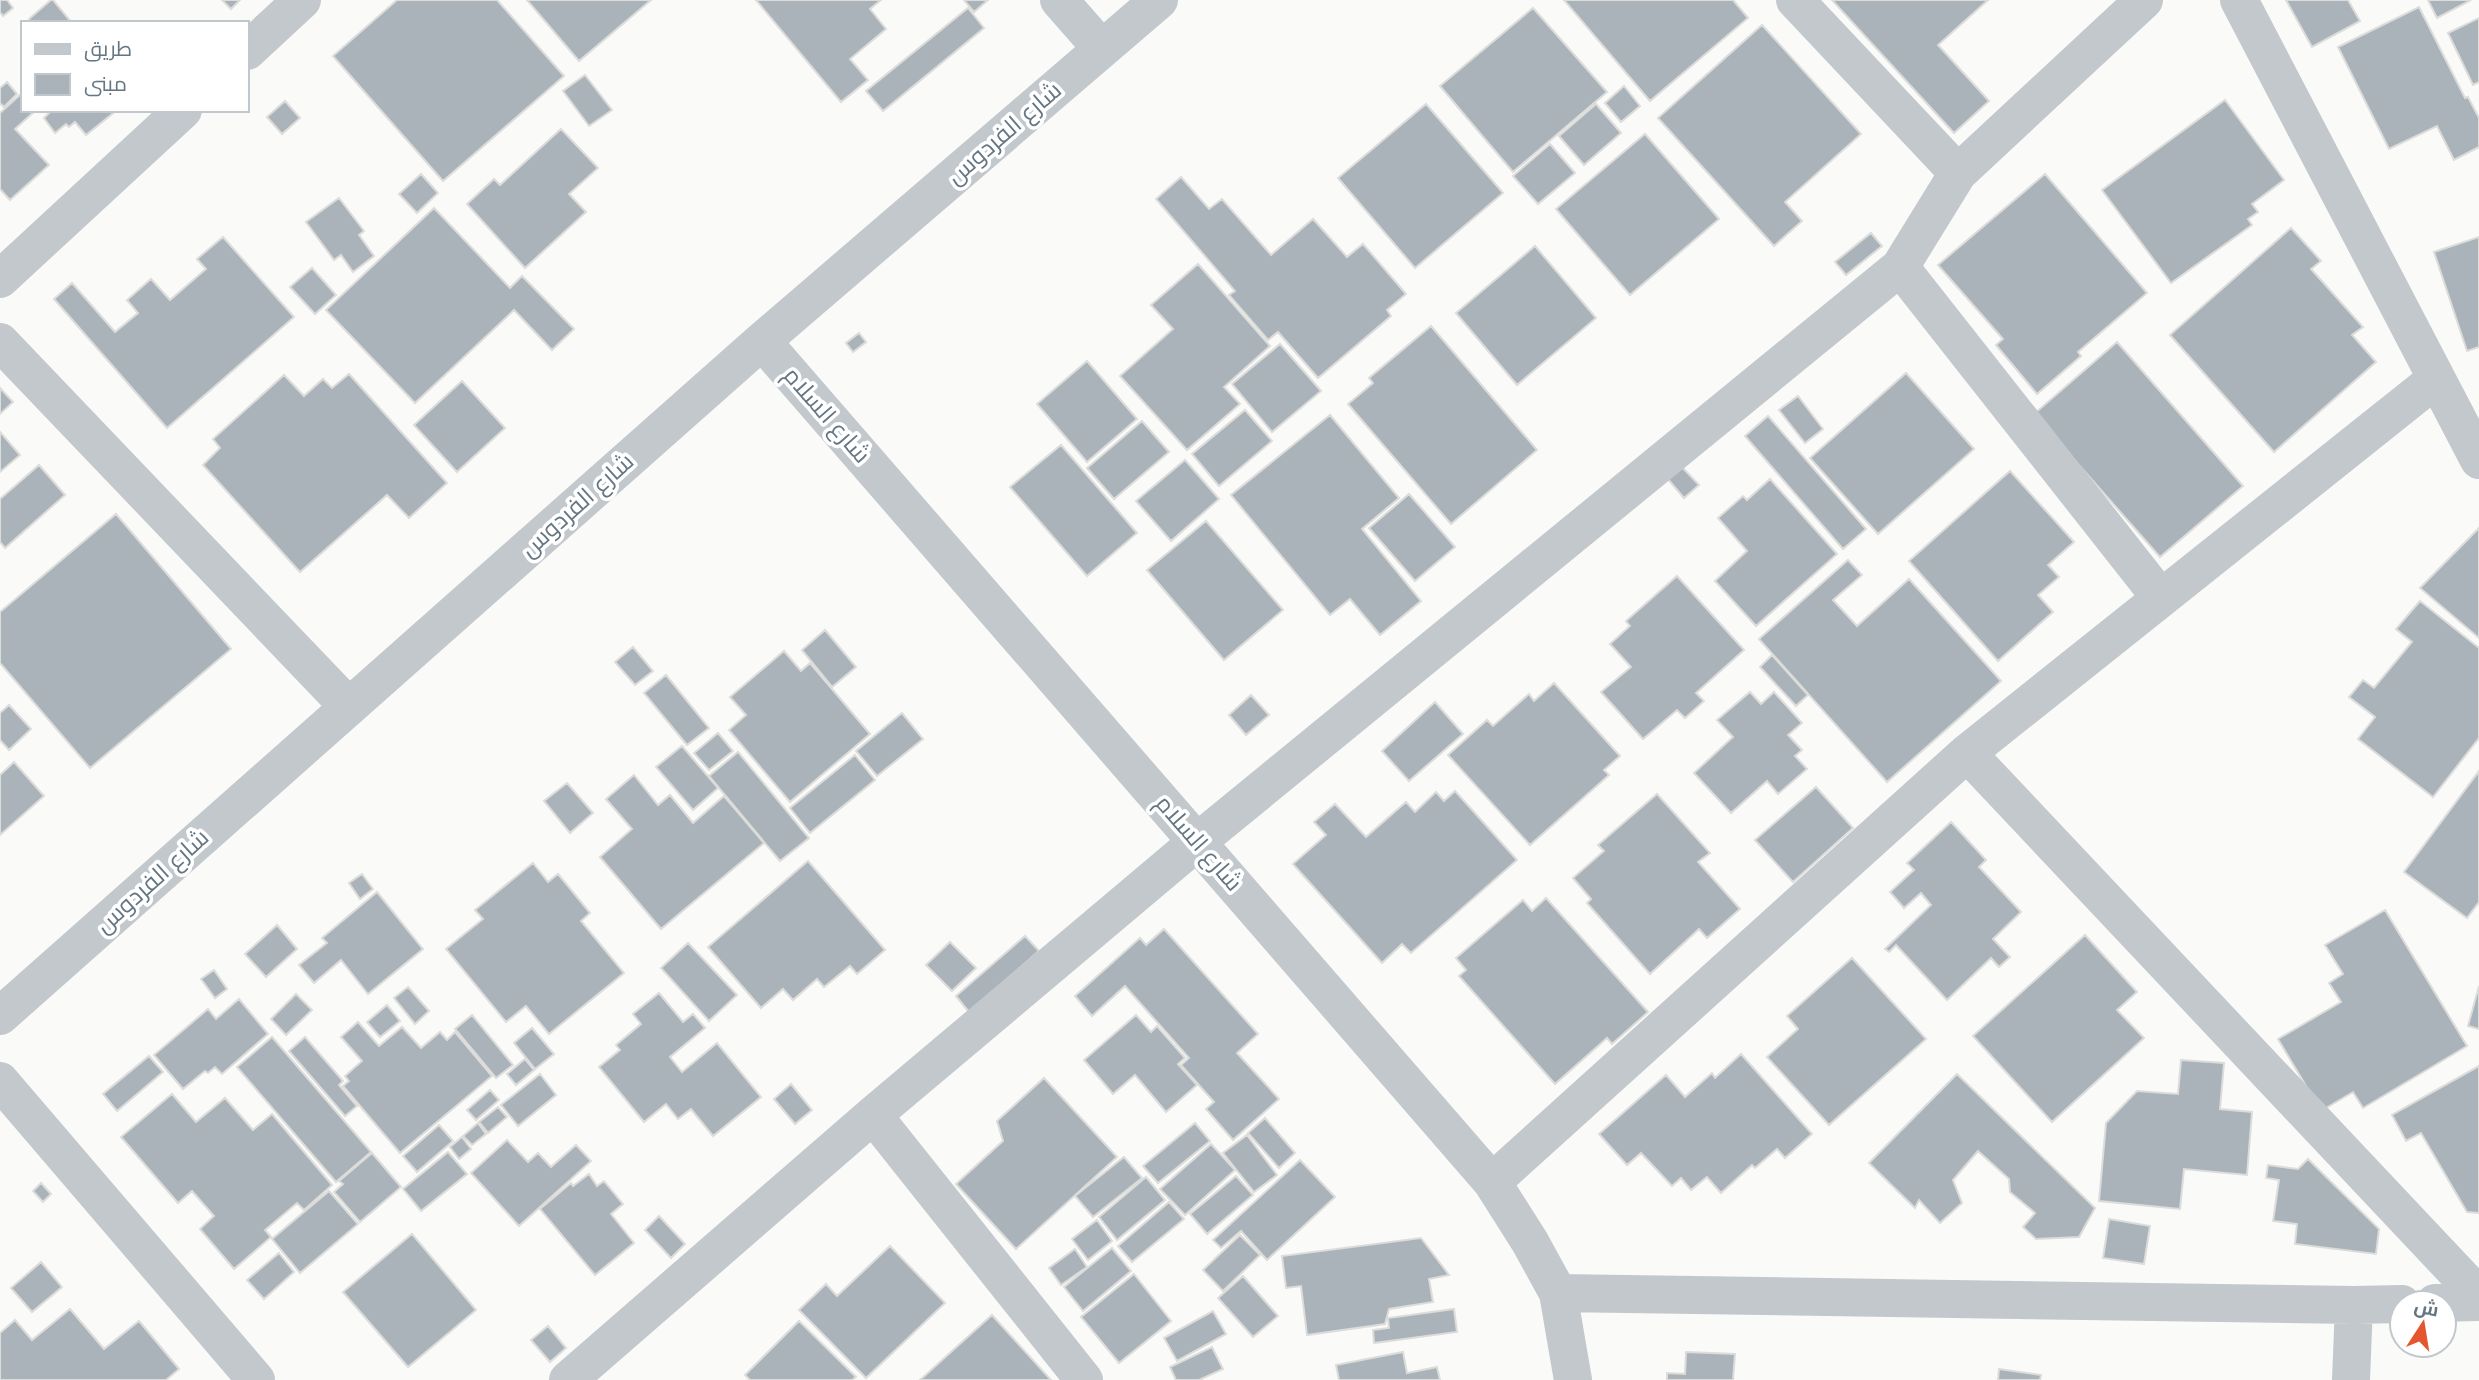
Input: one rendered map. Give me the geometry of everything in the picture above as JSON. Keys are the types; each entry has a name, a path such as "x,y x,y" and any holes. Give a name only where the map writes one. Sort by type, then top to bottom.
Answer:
{"street":[{"path":"248,50 302,0"},
{"path":"1059,0 1102,49"},
{"name":"شارع الفردوس","path":"0,1016 762,341 1159,0"},
{"path":"1795,0 1958,173"},
{"path":"568,1380 873,1115 1197,842 1900,267 1958,173 2144,0"},
{"path":"2239,0 2479,460"},
{"path":"0,279 181,112"},
{"path":"1900,267 2160,597"},
{"name":"شارع السلام","path":"762,341 1492,1182 1558,1293 1573,1380"},
{"path":"0,342 349,707"},
{"path":"1492,1182 1967,753 2436,379"},
{"path":"1967,753 2479,1299"},
{"path":"0,1081 256,1380"},
{"path":"873,1115 1084,1380"},
{"path":"1558,1293 2388,1304"},
{"path":"2458,1301 2479,1299"},
{"path":"2351,1380 2354,1305"}],"building":[{"path":"0,0 7,0 13,8 3,16 0,12"},
{"path":"53,0 70,21 30,21 29,19"},
{"path":"222,0 240,0 231,9"},
{"path":"397,0 497,0 564,76 443,181 333,56"},
{"path":"527,0 651,0 579,61"},
{"path":"756,0 881,0 870,9 886,29 850,59 868,80 841,102"},
{"path":"964,0 988,0 974,12"},
{"path":"1564,0 1733,0 1748,18 1650,101"},
{"path":"1832,0 1988,0 1938,45 1989,101 1954,133"},
{"path":"2286,0 2348,0 2360,21 2312,47"},
{"path":"2428,0 2471,0 2437,18"},
{"path":"2419,7 2465,98 2468,97 2479,118 2479,147 2454,160 2437,126 2389,149 2338,47"},
{"path":"968,8 984,28 883,111 866,91"},
{"path":"1533,8 1607,92 1513,172 1440,86"},
{"path":"2479,18 2479,82 2473,85 2448,33"},
{"path":"1762,25 1861,134 1785,202 1802,221 1774,246 1658,118"},
{"path":"585,75 612,110 589,126 563,91"},
{"path":"7,82 17,94 4,107 0,103 0,88"},
{"path":"1624,86 1640,106 1621,122 1605,103"},
{"path":"21,94 21,112 34,112 15,129 49,165 10,200 0,189 0,113"},
{"path":"2225,100 2284,180 2252,204 2258,212 2248,219 2252,225 2171,283 2102,190"},
{"path":"285,101 300,118 282,134 267,117"},
{"path":"1426,104 1503,193 1415,268 1338,178"},
{"path":"1596,104 1621,133 1584,165 1559,136"},
{"path":"50,112 115,112 86,135 75,122 69,127 66,124 55,133 44,118"},
{"path":"561,129 598,168 569,194 586,212 525,268 467,204 494,179 500,185"},
{"path":"1645,134 1719,219 1630,295 1556,209"},
{"path":"1550,144 1575,173 1538,204 1513,176"},
{"path":"421,174 438,193 417,213 399,194"},
{"path":"2045,174 2147,293 2078,352 2081,356 2037,394 1996,345 2003,339 1938,265"},
{"path":"1181,177 1209,209 1222,199 1271,255 1313,219 1347,257 1363,244 1406,294 1387,310 1391,316 1318,378 1278,332 1268,340 1229,295 1235,291 1156,199"},
{"path":"339,198 364,231 359,235 374,256 353,272 341,255 334,260 306,222"},
{"path":"434,208 510,288 522,276 574,329 552,350 514,310 415,403 326,310"},
{"path":"2291,228 2321,261 2311,269 2363,327 2352,335 2376,362 2274,452 2170,335"},
{"path":"1871,233 1882,246 1846,275 1835,262"},
{"path":"223,237 294,317 167,428 54,299 72,283 115,332 138,313 127,300 151,279 170,300 206,269 197,259"},
{"path":"2479,237 2479,347 2467,351 2434,252"},
{"path":"1535,246 1596,318 1517,385 1456,313"},
{"path":"1198,264 1270,346 1224,387 1240,404 1187,450 1120,376 1173,329 1151,305"},
{"path":"312,268 336,295 315,314 290,287"},
{"path":"1431,326 1537,450 1451,524 1348,404 1373,383 1369,378"},
{"path":"859,333 866,342 853,352 846,343"},
{"path":"2117,342 2243,486 2160,557 2034,414"},
{"path":"1280,344 1321,391 1272,432 1232,384"},
{"path":"1087,361 1137,419 1087,462 1037,404"},
{"path":"1906,373 1974,449 1878,534 1810,458"},
{"path":"349,374 447,483 409,518 387,495 300,572 203,465 220,448 213,439 284,375 304,396 323,379 332,388"},
{"path":"462,381 505,428 457,472 414,425"},
{"path":"0,388 13,402 0,414"},
{"path":"1798,396 1823,429 1805,443 1779,410"},
{"path":"1245,410 1272,441 1219,486 1192,454"},
{"path":"1330,415 1399,498 1362,529 1421,601 1380,635 1350,599 1330,615 1231,495"},
{"path":"1768,416 1866,529 1843,549 1745,436"},
{"path":"1142,421 1169,452 1114,499 1087,468"},
{"path":"0,432 20,455 0,472"},
{"path":"1061,445 1137,533 1087,576 1010,487"},
{"path":"1185,460 1219,499 1171,541 1136,501"},
{"path":"39,465 65,495 5,548 0,542 0,499"},
{"path":"1681,466 1699,485 1684,498 1667,478"},
{"path":"2010,471 2074,542 2048,565 2059,577 2038,595 2053,612 1998,661 1909,561"},
{"path":"1770,479 1837,554 1756,626 1715,581 1747,551 1718,518 1743,496 1747,500"},
{"path":"1409,494 1455,547 1415,581 1369,528"},
{"path":"116,514 231,649 90,768 0,663 0,612"},
{"path":"1206,521 1283,610 1224,660 1147,570"},
{"path":"2479,528 2479,638 2420,588"},
{"path":"1848,560 1862,575 1833,600 1857,626 1909,579 2001,681 1887,782 1759,639"},
{"path":"1677,576 1744,650 1696,693 1704,701 1685,718 1677,710 1643,739 1601,692 1631,667 1610,644 1630,626 1626,621"},
{"path":"2420,601 2479,648 2479,738 2433,797 2358,739 2375,717 2349,697 2363,680 2374,688 2412,642 2396,629"},
{"path":"825,630 856,667 832,687 802,650"},
{"path":"633,647 653,671 635,685 615,662"},
{"path":"784,651 801,671 810,663 870,734 790,802 729,730 746,715 730,697"},
{"path":"1772,655 1808,695 1796,706 1760,667"},
{"path":"666,675 709,728 687,745 644,693"},
{"path":"1554,683 1620,756 1604,770 1609,775 1530,845 1448,755 1487,720 1493,726 1529,694 1534,701"},
{"path":"1750,692 1761,704 1774,692 1802,723 1788,735 1802,750 1795,756 1807,769 1778,794 1767,781 1731,813 1694,773 1733,737 1717,720"},
{"path":"1251,695 1269,715 1246,735 1229,715"},
{"path":"1435,702 1463,734 1409,781 1382,751"},
{"path":"9,705 31,729 9,750 0,740 0,713"},
{"path":"902,713 923,739 877,776 856,751"},
{"path":"718,733 733,751 709,770 694,753"},
{"path":"682,746 718,788 693,810 656,767"},
{"path":"738,752 809,838 780,861 709,776"},
{"path":"855,755 875,780 810,833 790,808"},
{"path":"14,762 44,796 0,835 0,775"},
{"path":"2479,771 2479,902 2467,918 2404,872"},
{"path":"634,775 658,805 670,795 693,823 724,796 764,843 661,929 600,857 632,829 606,799"},
{"path":"567,783 593,813 570,833 544,801"},
{"path":"1816,787 1853,828 1793,882 1755,840"},
{"path":"1455,791 1517,860 1411,953 1402,944 1382,963 1293,864 1326,835 1314,822 1335,804 1366,837 1406,802 1415,812 1436,792 1444,801"},
{"path":"1657,794 1710,853 1698,862 1740,909 1707,938 1699,929 1650,974 1587,903 1591,899 1573,878 1604,851 1598,845"},
{"path":"1951,822 1986,860 1979,867 2021,912 1993,939 2010,957 1999,967 1991,958 1947,1000 1896,945 1889,952 1885,949 1931,905 1921,893 1904,908 1890,892 1914,870 1907,863"},
{"path":"808,861 885,950 857,974 850,966 824,987 817,979 793,1000 783,989 761,1008 708,947"},
{"path":"533,863 548,882 558,874 590,913 581,921 624,973 549,1034 526,1006 506,1022 446,949 483,919 475,910"},
{"path":"362,874 373,889 360,899 349,883"},
{"path":"377,892 423,949 368,994 341,960 314,983 299,965 327,943 322,938"},
{"path":"1546,898 1648,1012 1612,1044 1607,1038 1555,1084 1459,976 1466,970 1456,958 1523,900 1532,911"},
{"path":"2385,910 2467,1046 2363,1108 2353,1092 2321,1111 2278,1039 2341,1002 2329,983 2343,974 2325,945"},
{"path":"277,925 297,949 266,977 245,954"},
{"path":"1164,929 1258,1034 1237,1053 1279,1099 1233,1140 1206,1109 1214,1102 1181,1065 1189,1058 1125,986 1092,1016 1075,996 1140,938 1146,945"},
{"path":"2085,935 2137,992 2117,1010 2144,1038 2052,1122 1973,1036"},
{"path":"1025,936 1039,951 969,1012 956,996"},
{"path":"950,942 976,968 952,991 926,965"},
{"path":"688,943 737,995 709,1021 661,968"},
{"path":"1852,958 1926,1039 1829,1125 1767,1057 1798,1029 1787,1016"},
{"path":"214,970 227,989 215,998 201,979"},
{"path":"2479,986 2479,1029 2468,1026"},
{"path":"408,987 429,1011 415,1024 394,998"},
{"path":"659,993 683,1022 693,1014 705,1028 670,1057 682,1072 717,1043 761,1097 713,1136 691,1109 678,1119 666,1104 644,1122 599,1067 620,1050 616,1045 641,1024 633,1014"},
{"path":"296,994 312,1010 286,1035 271,1019"},
{"path":"239,999 268,1034 222,1074 215,1067 208,1073 205,1071 183,1089 154,1055 208,1009 216,1019"},
{"path":"387,1005 400,1021 380,1037 367,1022"},
{"path":"472,1015 513,1065 496,1078 455,1029"},
{"path":"1136,1015 1151,1032 1157,1026 1185,1058 1178,1064 1197,1085 1166,1112 1135,1075 1113,1094 1084,1060"},
{"path":"358,1022 379,1046 402,1027 421,1048 440,1032 447,1040 455,1032 492,1076 400,1153 343,1086 349,1081 345,1076 362,1061 341,1037"},
{"path":"532,1028 554,1054 535,1069 514,1043"},
{"path":"272,1037 371,1152 336,1182 237,1067"},
{"path":"305,1037 343,1081 339,1085 357,1106 345,1116 289,1051"},
{"path":"1741,1054 1812,1134 1785,1158 1777,1149 1755,1168 1752,1165 1721,1193 1707,1177 1691,1190 1681,1178 1672,1186 1641,1153 1627,1165 1599,1134 1666,1075 1685,1097 1712,1073 1715,1078"},
{"path":"149,1056 163,1072 117,1111 103,1094"},
{"path":"525,1059 534,1070 516,1085 507,1074"},
{"path":"2181,1060 2224,1063 2220,1109 2252,1112 2247,1175 2184,1169 2180,1209 2099,1201 2106,1123 2137,1091 2178,1094"},
{"path":"2479,1066 2479,1213 2467,1212 2421,1133 2406,1141 2392,1115"},
{"path":"540,1074 556,1095 518,1126 501,1105"},
{"path":"1957,1074 2095,1208 2079,1237 2036,1239 2023,1227 2035,1213 2010,1192 2009,1179 1978,1151 1953,1180 1962,1203 1940,1223 1919,1200 1915,1208 1869,1163"},
{"path":"1044,1078 1117,1157 1016,1249 956,1184 1003,1141 997,1121"},
{"path":"791,1084 812,1110 795,1124 774,1099"},
{"path":"490,1090 499,1100 476,1120 467,1110"},
{"path":"172,1094 196,1122 225,1098 253,1130 272,1114 332,1185 304,1210 297,1203 265,1230 271,1237 234,1269 200,1229 214,1216 192,1191 178,1203 121,1137"},
{"path":"498,1107 507,1117 488,1133 479,1122"},
{"path":"1265,1118 1295,1153 1279,1168 1248,1133"},
{"path":"478,1123 486,1134 472,1145 463,1136"},
{"path":"1195,1123 1210,1141 1158,1183 1143,1166"},
{"path":"439,1125 453,1141 417,1172 403,1156"},
{"path":"1247,1135 1277,1175 1254,1192 1223,1153"},
{"path":"462,1137 471,1149 459,1159 450,1147"},
{"path":"507,1140 528,1162 538,1153 551,1167 576,1145 591,1161 519,1226 471,1173"},
{"path":"1211,1144 1235,1170 1185,1215 1160,1189"},
{"path":"448,1152 467,1174 421,1211 403,1189"},
{"path":"372,1153 401,1187 360,1222 334,1192 343,1184 339,1181"},
{"path":"1124,1157 1142,1178 1093,1217 1075,1196"},
{"path":"2308,1159 2379,1229 2376,1254 2295,1244 2297,1224 2273,1221 2279,1180 2266,1178 2268,1165 2298,1169"},
{"path":"1300,1160 1335,1197 1267,1260 1241,1231 1221,1248 1213,1240"},
{"path":"589,1174 597,1186 604,1181 623,1204 611,1214 634,1243 595,1275 540,1209 571,1183 573,1186"},
{"path":"1236,1176 1253,1195 1207,1234 1190,1214"},
{"path":"1146,1177 1165,1200 1117,1240 1099,1217"},
{"path":"41,1183 51,1194 43,1202 33,1191"},
{"path":"329,1191 358,1224 300,1273 272,1239"},
{"path":"1169,1202 1184,1219 1132,1262 1118,1246"},
{"path":"659,1216 685,1244 671,1258 645,1230"},
{"path":"2109,1219 2150,1226 2144,1264 2103,1258"},
{"path":"1097,1220 1112,1241 1088,1260 1072,1239"},
{"path":"412,1234 476,1310 408,1367 343,1292"},
{"path":"1240,1235 1260,1255 1223,1291 1203,1270"},
{"path":"1421,1238 1449,1275 1429,1279 1433,1302 1389,1309 1385,1324 1307,1335 1301,1286 1286,1288 1282,1256"},
{"path":"890,1246 945,1303 866,1378 799,1310 826,1284 837,1296"},
{"path":"1112,1248 1131,1271 1083,1311 1064,1287"},
{"path":"1075,1249 1087,1267 1061,1285 1049,1268"},
{"path":"279,1253 294,1272 264,1299 247,1280"},
{"path":"41,1262 62,1287 32,1312 11,1288"},
{"path":"1134,1274 1171,1321 1119,1363 1081,1317"},
{"path":"1243,1276 1278,1316 1253,1337 1218,1298"},
{"path":"70,1309 104,1349 139,1321 179,1369 166,1380 0,1380 0,1333 15,1320 32,1340"},
{"path":"1454,1309 1457,1332 1374,1343 1373,1330 1389,1328 1388,1318"},
{"path":"1213,1311 1226,1334 1177,1361 1164,1338"},
{"path":"992,1315 1051,1380 920,1380"},
{"path":"799,1321 856,1377 852,1380 750,1380 745,1375"},
{"path":"548,1326 566,1348 550,1362 531,1340"},
{"path":"1212,1347 1223,1369 1199,1380 1176,1380 1170,1367"},
{"path":"1403,1352 1407,1373 1437,1367 1440,1380 1339,1380 1336,1365"},
{"path":"1686,1352 1735,1354 1733,1380 1667,1380 1667,1373 1685,1374"},
{"path":"1999,1369 2041,1375 2040,1380 1998,1380"}]}
